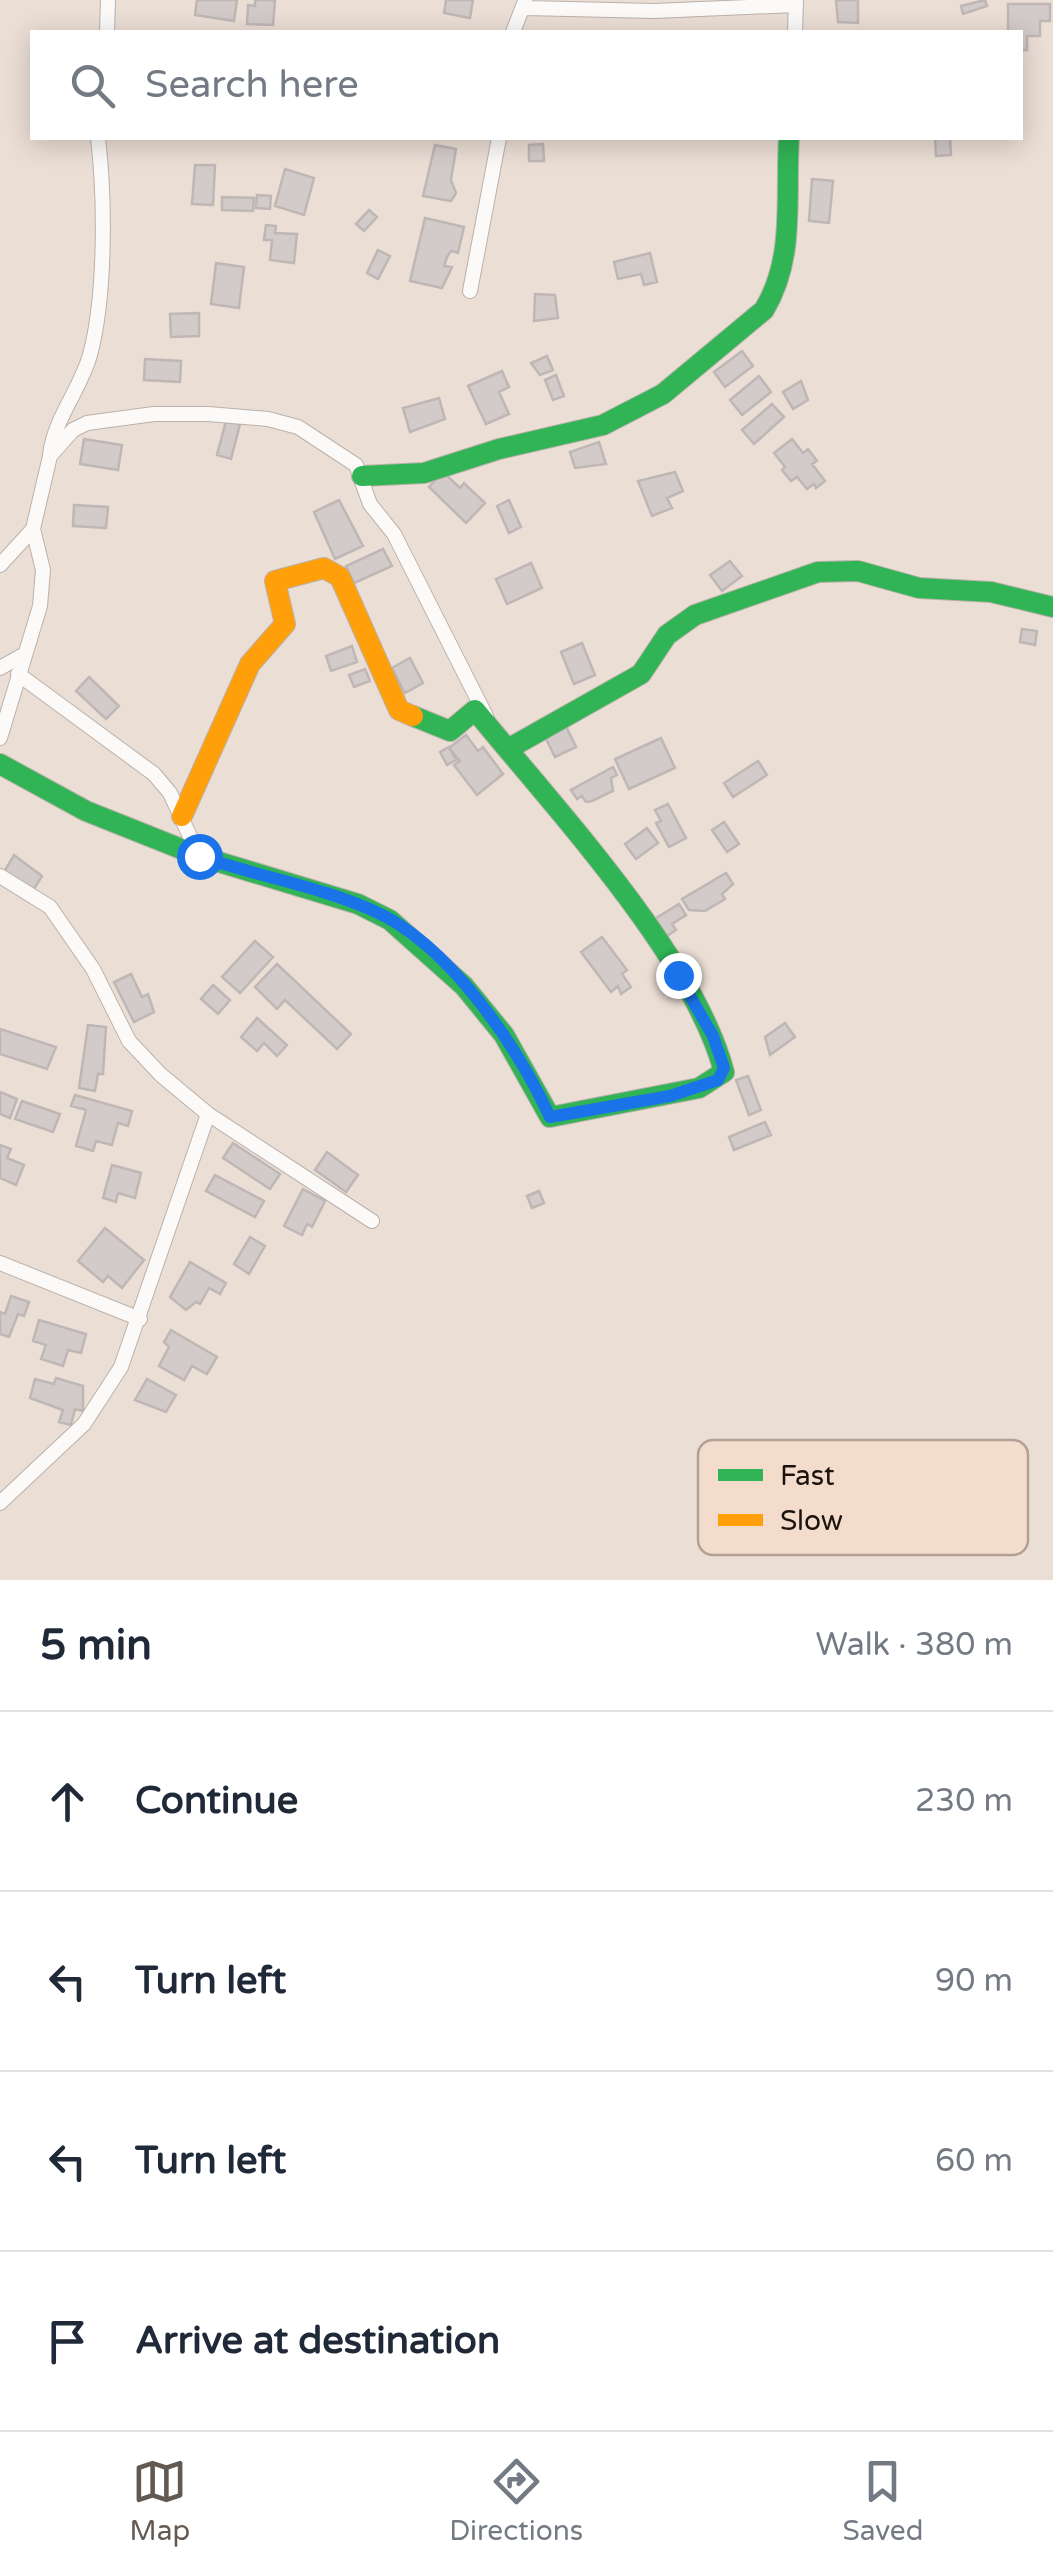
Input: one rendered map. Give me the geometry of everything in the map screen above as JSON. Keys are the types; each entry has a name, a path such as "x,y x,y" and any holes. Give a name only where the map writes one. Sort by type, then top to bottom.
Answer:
{"street":[{"path":"108,0 109,30"},
{"path":"514,30 526,4 654,12 796,3 794,30"},
{"path":"0,738 43,585 34,529 52,437 90,354 103,228 98,140"},
{"path":"470,291 499,140"},
{"path":"362,476 424,474 499,449 604,425 676,383 764,310 777,294 784,271 788,140"},
{"path":"50,456 73,430 87,423 154,414 268,418 298,427 350,457 362,476 370,504 394,534 504,746"},
{"path":"0,565 34,529"},
{"path":"0,764 86,812 199,856 358,904 405,929 464,986 504,1035 550,1117 670,1096 718,1080 724,1068 720,1052 678,975 475,710 450,732 399,710 340,578 324,568 275,580 275,596 285,624 250,664 239,697 182,816"},
{"path":"504,746 642,674 672,630 696,615 818,572 858,571 919,588 991,592 1053,607"},
{"path":"0,668 23,654"},
{"path":"18,674 147,768 170,793 199,856"},
{"path":"0,876 50,907 94,970 128,1042 208,1114 372,1222"},
{"path":"0,1503 84,1424 121,1367 208,1114"},
{"path":"0,1263 140,1319"}],"building":[{"path":"197,0 237,0 234,21 195,15"},
{"path":"255,0 275,0 273,25 247,24 248,5 255,6"},
{"path":"446,0 473,0 470,18 444,13"},
{"path":"836,0 858,0 858,23 838,22"},
{"path":"985,0 987,6 963,14 961,6"},
{"path":"1008,4 1050,4 1050,21 1040,21 1040,36 1027,36 1027,50 1023,50 1023,30 1008,30"},
{"path":"935,140 950,140 951,155 936,156"},
{"path":"543,144 544,161 529,161 529,145"},
{"path":"435,145 456,149 451,180 456,193 451,201 423,196"},
{"path":"195,165 215,165 213,205 192,204"},
{"path":"285,169 314,178 304,215 275,206"},
{"path":"812,179 833,181 829,223 809,221"},
{"path":"257,195 271,196 270,209 256,208"},
{"path":"222,197 254,198 253,211 222,210"},
{"path":"369,210 377,217 364,231 356,224"},
{"path":"425,218 464,227 458,253 451,251 447,257 444,266 452,267 442,288 410,281"},
{"path":"266,225 276,226 275,233 297,234 294,263 270,260 272,240 264,240"},
{"path":"378,250 390,256 378,279 367,273"},
{"path":"650,253 657,282 644,285 641,274 618,279 614,262"},
{"path":"216,263 244,267 239,308 211,304"},
{"path":"535,294 555,295 558,318 534,321"},
{"path":"199,313 199,336 171,337 170,314"},
{"path":"742,351 753,366 725,387 714,372"},
{"path":"547,356 553,370 540,375 531,363"},
{"path":"145,359 181,361 180,382 144,380"},
{"path":"502,371 509,387 499,392 509,414 486,424 468,386"},
{"path":"556,375 564,396 553,400 545,380"},
{"path":"759,376 771,392 742,415 730,400"},
{"path":"801,381 808,400 793,409 783,392"},
{"path":"439,398 445,419 410,432 403,408"},
{"path":"772,404 784,417 754,444 742,430"},
{"path":"226,421 240,424 231,459 217,455"},
{"path":"84,439 122,445 118,470 80,464"},
{"path":"792,439 803,453 808,449 817,461 812,464 825,481 816,488 814,484 807,489 797,477 791,481 782,470 785,467 774,453"},
{"path":"599,442 606,464 575,468 570,452"},
{"path":"443,472 460,488 464,483 485,503 466,523 429,487"},
{"path":"675,472 683,491 667,498 672,508 652,516 638,481"},
{"path":"339,500 363,546 335,559 314,512"},
{"path":"509,500 521,527 509,533 497,506"},
{"path":"74,505 108,507 106,528 73,526"},
{"path":"383,549 392,566 354,583 346,566"},
{"path":"730,561 742,576 722,591 710,575"},
{"path":"531,563 542,588 507,604 496,579"},
{"path":"1022,629 1037,631 1035,645 1020,642"},
{"path":"582,643 595,675 574,684 561,652"},
{"path":"352,646 357,662 331,671 326,656"},
{"path":"410,658 423,683 405,693 392,668"},
{"path":"365,669 370,681 354,687 349,675"},
{"path":"89,677 119,706 106,719 76,691"},
{"path":"565,724 576,747 555,757 544,735"},
{"path":"466,735 478,751 483,747 503,774 477,795 454,765 460,761 449,748"},
{"path":"661,738 675,768 629,789 615,759"},
{"path":"449,747 456,760 447,765 440,752"},
{"path":"758,761 767,775 733,797 724,783"},
{"path":"613,767 617,775 611,778 613,791 592,801 586,802 582,796 577,799 571,790"},
{"path":"668,804 686,838 669,847 656,823 661,821 655,810"},
{"path":"724,822 739,844 727,852 712,830"},
{"path":"647,828 658,843 636,859 625,844"},
{"path":"14,855 42,876 34,889 4,872"},
{"path":"726,873 733,884 722,894 725,899 705,911 689,910 682,899"},
{"path":"679,904 686,915 672,924 676,930 664,938 653,920"},
{"path":"602,937 627,970 622,974 631,987 621,994 618,986 611,992 581,952"},
{"path":"255,941 273,957 240,993 222,977"},
{"path":"277,964 351,1034 337,1049 285,1000 277,1009 255,987"},
{"path":"131,974 142,997 148,994 154,1012 134,1022 114,982"},
{"path":"213,985 230,1000 218,1014 201,999"},
{"path":"257,1018 287,1045 277,1056 264,1043 257,1051 241,1037"},
{"path":"785,1023 795,1037 770,1055 765,1037"},
{"path":"88,1025 106,1027 103,1074 98,1074 95,1091 79,1088"},
{"path":"0,1029 56,1047 47,1069 0,1054"},
{"path":"748,1076 761,1110 749,1115 736,1080"},
{"path":"0,1092 17,1099 10,1118 0,1114"},
{"path":"75,1095 132,1111 128,1126 118,1123 112,1145 96,1141 93,1151 76,1146 86,1110 71,1106"},
{"path":"22,1101 60,1114 53,1132 15,1119"},
{"path":"765,1122 771,1135 734,1150 729,1137"},
{"path":"233,1143 280,1174 270,1189 223,1158"},
{"path":"0,1145 11,1149 7,1158 24,1165 16,1185 0,1178"},
{"path":"327,1152 358,1175 346,1192 315,1170"},
{"path":"112,1165 141,1173 135,1198 118,1193 116,1202 103,1198"},
{"path":"215,1175 264,1201 255,1217 206,1191"},
{"path":"303,1189 325,1201 312,1227 307,1224 302,1235 284,1226"},
{"path":"539,1191 544,1203 532,1208 527,1196"},
{"path":"105,1228 144,1260 122,1288 108,1276 103,1282 78,1261"},
{"path":"250,1237 265,1246 249,1274 234,1264"},
{"path":"190,1262 226,1283 220,1294 209,1288 200,1304 196,1302 186,1310 170,1297"},
{"path":"11,1296 29,1302 24,1316 18,1314 9,1337 0,1334 0,1312 5,1314"},
{"path":"39,1320 86,1334 81,1353 68,1350 63,1366 41,1359 46,1345 33,1341"},
{"path":"171,1330 217,1357 207,1374 192,1366 184,1380 159,1366 169,1347 164,1342"},
{"path":"56,1378 83,1386 83,1411 75,1409 71,1425 59,1422 63,1410 30,1398 35,1379 54,1384"},
{"path":"147,1379 176,1395 166,1412 135,1400"}],"traffic: fast":[{"path":"362,476 424,473 499,449 603,425 663,394 764,310 774,290 785,248 789,140"},
{"path":"508,749 641,674 667,635 695,615 818,572 858,571 919,588 991,592 1053,607"},
{"path":"0,764 86,811 199,856 358,904 390,920 464,986 504,1035 550,1117 699,1088 724,1072 708,1027 652,932 580,836 475,710 450,731 413,716"}],"traffic: slow":[{"path":"182,816 250,664 285,624 275,581 324,568 340,577 399,710 413,716"}],"route":[{"path":"199,856 358,904 405,929 464,986 504,1035 550,1117 670,1096 718,1080 724,1072 720,1052 678,975"}]}
